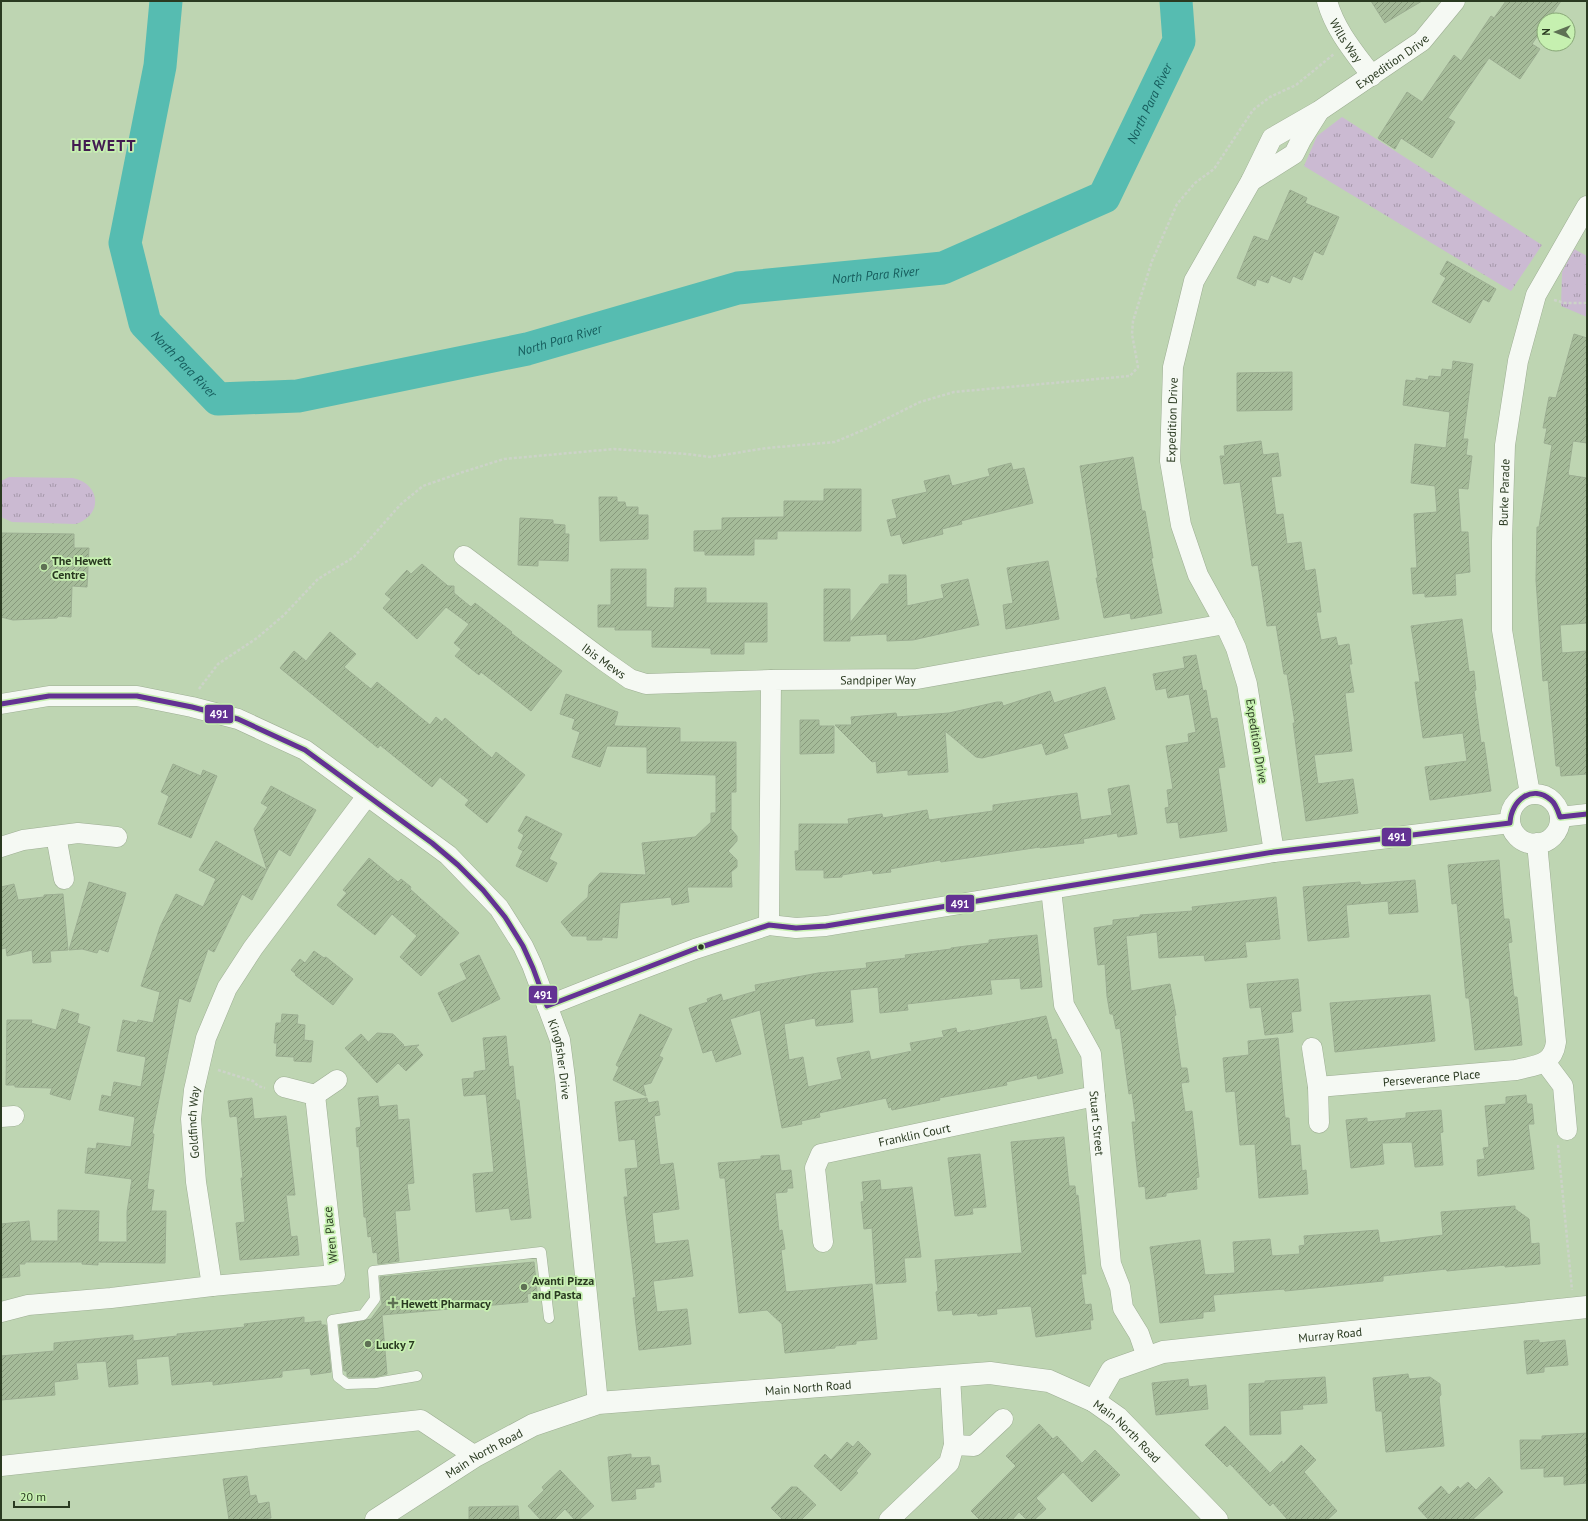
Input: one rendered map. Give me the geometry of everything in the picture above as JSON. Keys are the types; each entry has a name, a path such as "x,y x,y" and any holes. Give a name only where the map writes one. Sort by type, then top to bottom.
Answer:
{"main road":[{"name":"Murray Road","path":"1094,1401 1112,1370 1163,1352 1580,1307"},
{"name":"Main North Road","path":"376,1520 476,1456 533,1425 598,1402 990,1373 1049,1381 1094,1401 1118,1418 1217,1520"}],"street":[{"name":"Wills Way","path":"1327,1 1336,24 1347,43 1372,76"},
{"name":"Expedition Drive","path":"1274,852 1247,684 1236,648 1225,624 1198,575 1182,525 1170,461 1173,367 1194,281 1251,181 1294,154 1319,111 1422,41 1455,1"},
{"name":"Burke Parade","path":"1530,794 1502,630 1502,541 1505,445 1518,361 1536,295 1587,206"},
{"name":"Ibis Mews","path":"464,556 630,679 646,684 771,680"},
{"name":"Sandpiper Way","path":"771,680 917,679 1225,624"},
{"path":"769,925 771,680"},
{"name":"Kingfisher Drive","path":"1,704 49,696 137,696 192,706 238,719 305,750 448,855 499,908 523,946 560,1040 598,1402"},
{"path":"1535,793 1552,801 1560,817 1557,829 1545,842 1537,843 1525,841 1517,836 1512,830 1510,823 1512,809 1517,801 1530,794 1535,793"},
{"name":"Goldfinch Way","path":"212,1286 196,1182 191,1119 194,1090 206,1038 227,988 253,948 367,796"},
{"path":"1560,817 1587,814"},
{"path":"547,1006 695,949 769,925 796,928 826,926 1274,852 1510,823"},
{"path":"1,847 23,840 78,834 117,837"},
{"path":"56,836 64,879"},
{"path":"1537,843 1556,1042 1555,1052 1545,1062 1563,1086 1567,1130"},
{"name":"Stuart Street","path":"1051,889 1064,1005 1091,1054 1111,1264 1120,1288 1123,1308 1139,1334 1147,1357"},
{"path":"1312,1048 1318,1087 1319,1123"},
{"name":"Perseverance Place","path":"1318,1087 1516,1070 1545,1062"},
{"path":"284,1087 315,1095 337,1080"},
{"name":"Wren Place","path":"212,1286 334,1275 315,1095"},
{"name":"Franklin Court","path":"823,1242 815,1168 821,1154 1095,1096"},
{"path":"1,1312 28,1305 111,1298 212,1286"},
{"path":"889,1520 949,1463 954,1445 950,1376"},
{"path":"954,1445 974,1446 1003,1419"},
{"path":"1,1466 422,1420 476,1456"}],"lane":[{"path":"417,1376 376,1383 347,1384 338,1377 332,1320 363,1316 375,1299 373,1271 541,1252 549,1318"}],"path":[{"path":"192,706 200,687 218,664 262,634 284,615 318,579 354,557 401,504 423,486 504,459 614,449 710,457 767,448 835,442 868,428 920,402 954,392 1130,376 1138,367 1132,334 1133,322 1152,261 1177,204 1195,183 1214,168 1253,110 1270,97 1296,85 1347,43"},
{"path":"1536,295 1565,302 1587,302"},
{"path":"212,1068 253,1080 258,1086 273,1090 284,1087"},
{"path":"1567,1130 1558,1141 1580,1307"}],"green space":[{"path":"1342,117 1542,245 1511,291 1304,166 1317,136"},
{"path":"1574,249 1587,256 1587,317 1561,306 1562,272"},
{"path":"9,477 73,478 82,481 89,486 93,493 95,500 94,507 91,514 85,520 76,524 12,522 1,517 1,481"}],"building":[{"path":"1371,1 1422,1 1385,23"},
{"path":"1506,1 1561,1 1553,12 1536,12 1536,38 1532,44 1536,46 1536,52 1538,52 1520,79 1489,58 1448,118 1455,122 1432,158 1401,138 1395,149 1378,138 1407,92 1422,102 1454,55 1461,61 1491,16 1494,18"},
{"path":"1290,190 1307,198 1305,203 1339,217 1323,255 1314,251 1302,280 1293,276 1290,283 1271,275 1268,283 1257,279 1255,286 1237,278 1254,236 1268,241"},
{"path":"1447,261 1496,289 1489,302 1483,299 1470,323 1432,302 1446,278 1440,274"},
{"path":"1574,334 1587,338 1587,443 1573,441 1568,475 1587,478 1587,623 1560,625 1562,653 1587,651 1587,774 1561,776 1560,766 1556,766 1548,680 1543,681 1536,580 1537,527 1539,527 1552,445 1544,443 1547,428 1543,428 1549,397 1556,398"},
{"path":"1453,361 1473,364 1463,439 1468,439 1466,455 1472,456 1468,489 1458,488 1461,532 1468,532 1470,572 1455,574 1456,595 1425,597 1425,593 1413,594 1411,568 1417,568 1414,514 1437,512 1435,486 1411,483 1415,444 1446,448 1450,412 1403,405 1406,380 1416,381 1416,378 1428,380 1429,376 1441,377 1442,369 1452,370"},
{"path":"1292,372 1292,410 1237,411 1237,373"},
{"path":"1261,441 1263,455 1278,453 1281,476 1271,477 1276,515 1283,514 1287,544 1301,542 1305,571 1315,569 1321,612 1316,612 1321,640 1336,637 1338,646 1349,644 1352,664 1349,664 1354,692 1345,693 1352,751 1314,755 1318,784 1353,779 1358,813 1306,821 1293,723 1295,723 1287,674 1284,674 1276,625 1267,626 1258,565 1252,566 1240,482 1224,484 1220,456 1225,456 1224,446"},
{"path":"1133,457 1142,511 1145,511 1153,558 1151,558 1162,613 1131,619 1130,613 1104,618 1096,578 1098,578 1080,466"},
{"path":"1011,463 1013,470 1024,468 1033,503 961,521 962,524 942,529 943,534 903,544 900,534 891,536 887,520 897,518 892,500 927,492 924,481 949,475 952,486 990,476 988,469"},
{"path":"824,489 861,489 861,531 777,531 777,539 754,539 754,555 705,555 705,551 694,551 694,531 722,530 722,518 784,517 784,501 824,501"},
{"path":"599,497 617,497 617,502 625,502 626,507 638,507 638,515 648,515 648,539 600,541"},
{"path":"520,518 553,520 553,524 565,525 565,534 569,534 568,561 538,560 538,566 518,565"},
{"name":"The Hewett Centre","path":"1,533 74,534 74,548 89,548 87,587 72,586 71,617 58,616 57,618 13,620 1,617"},
{"path":"1048,561 1059,619 1006,629 1003,605 1013,603 1007,568"},
{"path":"422,564 448,586 454,586 454,593 471,607 475,603 512,632 511,633 562,671 531,711 481,672 479,675 455,656 461,649 454,643 469,624 446,607 417,639 383,608 391,599 385,594 407,570 411,574"},
{"path":"611,569 646,569 646,607 674,608 675,588 706,588 706,603 767,603 767,642 744,642 744,654 711,654 711,648 652,647 652,630 615,630 615,627 598,627 598,605 611,605"},
{"path":"889,575 906,575 907,606 944,598 941,585 968,579 979,625 913,640 887,641 887,634 850,636 850,641 824,641 824,589 850,589 850,623 881,584 889,584"},
{"path":"1462,619 1469,672 1474,671 1476,690 1474,691 1481,743 1484,742 1491,791 1430,800 1425,767 1467,761 1463,733 1423,738 1415,682 1420,682 1411,626"},
{"path":"330,632 356,654 344,667 371,689 377,682 430,725 436,717 442,722 445,718 492,758 496,752 525,775 487,823 465,805 469,800 440,777 432,787 380,745 378,748 280,668 294,651 306,661"},
{"path":"1196,655 1203,691 1206,690 1211,719 1217,718 1225,767 1218,768 1227,831 1180,838 1178,822 1167,823 1165,808 1169,807 1167,790 1173,789 1166,746 1189,742 1188,734 1196,732 1189,694 1168,698 1166,688 1156,690 1153,674 1185,668 1183,657"},
{"path":"1105,687 1115,719 1063,734 1068,748 1046,755 1042,743 982,758 976,757 945,731 948,772 908,775 908,770 877,773 876,761 872,762 835,725 852,725 851,717 896,713 897,717 949,713 997,702 1002,702 1003,706 1050,691 1054,703"},
{"path":"566,694 618,712 614,726 680,728 680,742 736,742 736,792 731,792 731,829 737,836 737,841 728,851 737,860 737,867 731,872 732,887 687,887 689,902 672,905 671,897 620,903 617,938 602,937 602,940 587,940 587,936 572,936 561,922 588,897 589,885 600,873 646,875 642,843 695,837 711,822 711,813 716,813 716,775 647,773 647,747 607,746 600,767 572,757 580,732 572,729 575,719 560,714"},
{"path":"800,720 819,720 819,726 834,726 834,753 800,754"},
{"path":"173,764 201,776 203,770 217,776 191,838 158,824 169,796 161,792"},
{"path":"1129,785 1137,834 1118,837 1117,833 1083,839 1084,843 1040,847 941,862 940,860 890,869 891,872 873,874 872,870 842,875 842,877 824,878 824,870 796,870 795,851 799,851 799,824 849,824 848,819 882,814 883,818 927,810 929,820 993,811 993,805 1077,793 1081,820 1112,815 1108,789"},
{"path":"271,786 316,810 290,856 279,849 267,870 254,829 268,807 261,803"},
{"path":"526,816 562,834 549,859 557,863 547,882 516,866 523,851 518,848 524,835 518,831"},
{"path":"216,841 267,870 252,900 242,894 214,952 208,949 190,1002 179,998 152,1134 154,1134 147,1189 154,1190 151,1211 166,1211 165,1263 98,1262 98,1265 82,1264 82,1262 25,1262 25,1264 19,1264 20,1276 1,1278 1,1224 29,1221 31,1241 58,1241 58,1210 99,1211 98,1242 127,1242 127,1212 132,1179 85,1173 88,1148 96,1149 97,1143 131,1147 135,1117 99,1110 102,1095 111,1097 114,1082 141,1087 146,1057 117,1051 123,1020 137,1023 138,1020 153,1023 160,992 141,986 160,927 176,894 203,907 216,879 199,870"},
{"path":"369,858 398,882 401,879 411,887 410,889 459,933 421,976 400,957 417,936 392,914 375,935 337,905 347,893 343,890"},
{"path":"1499,860 1504,919 1509,919 1512,942 1508,943 1514,997 1517,997 1522,1045 1475,1050 1469,998 1466,998 1457,903 1452,904 1448,865"},
{"path":"1415,880 1418,912 1389,914 1388,901 1346,905 1349,937 1308,941 1303,887 1360,882 1361,885"},
{"path":"89,882 126,893 108,952 99,949 97,953 82,949 69,950"},
{"path":"14,884 18,900 44,897 44,895 63,894 68,950 50,951 51,962 33,963 32,950 7,956 6,948 1,949 1,887"},
{"path":"1276,897 1280,939 1245,942 1247,957 1205,961 1204,955 1159,958 1157,932 1126,936 1131,991 1170,984 1176,1015 1174,1016 1181,1068 1187,1068 1189,1082 1181,1083 1185,1112 1192,1111 1199,1177 1196,1178 1197,1189 1166,1193 1166,1196 1146,1199 1145,1186 1139,1187 1132,1122 1136,1122 1132,1093 1129,1094 1120,1028 1116,1029 1113,1014 1110,1014 1105,964 1098,965 1094,928 1113,925 1113,920 1140,917 1140,915 1193,911 1192,907"},
{"path":"1037,935 1042,987 1021,989 1020,978 990,980 992,994 907,1004 908,1010 880,1013 878,987 850,990 853,1022 816,1026 815,1018 784,1024 789,1060 803,1057 808,1087 842,1079 837,1058 869,1051 871,1060 912,1051 910,1043 944,1037 942,1031 956,1028 957,1033 971,1031 1046,1016 1052,1040 1056,1039 1063,1073 1038,1079 1037,1075 1006,1082 1007,1085 939,1098 940,1100 892,1110 891,1107 889,1108 886,1098 819,1113 820,1117 801,1121 802,1124 782,1128 760,1010 730,1019 741,1054 716,1062 712,1050 703,1053 689,1008 708,1002 707,999 721,994 723,1001 756,991 755,985 818,973 867,968 866,963 906,958 905,955 989,943 989,940"},
{"path":"314,951 324,958 326,957 353,979 333,1005 295,975 296,974 291,970 300,959 305,963"},
{"path":"479,955 500,999 452,1022 438,993 467,979 460,964"},
{"path":"1298,979 1301,1011 1291,1012 1293,1032 1265,1035 1261,1007 1250,1008 1247,984"},
{"path":"1430,995 1435,1041 1335,1052 1330,1003"},
{"path":"62,1009 79,1014 77,1023 90,1027 70,1100 50,1094 52,1088 15,1087 15,1085 6,1085 7,1020 32,1020 31,1023 56,1030"},
{"path":"282,1014 298,1015 297,1024 305,1025 304,1040 313,1041 311,1062 294,1061 294,1057 276,1056 277,1043 274,1043 276,1023 281,1023"},
{"path":"640,1014 672,1029 659,1056 663,1058 651,1083 643,1085 646,1096 613,1080 619,1067 616,1065"},
{"path":"377,1033 393,1034 404,1045 401,1047 419,1045 416,1047 423,1055 406,1071 398,1063 377,1083 345,1048 361,1034 368,1042"},
{"path":"506,1036 509,1067 513,1066 516,1100 519,1100 531,1218 511,1220 509,1208 476,1212 473,1174 494,1172 486,1094 464,1096 462,1079 474,1078 474,1072 486,1070 483,1038"},
{"path":"1278,1038 1285,1118 1289,1118 1291,1146 1300,1145 1302,1171 1306,1170 1308,1194 1259,1198 1255,1144 1240,1145 1235,1091 1226,1092 1223,1058 1249,1055 1248,1041"},
{"path":"1526,1095 1527,1104 1532,1104 1534,1124 1528,1124 1534,1169 1478,1176 1477,1160 1485,1159 1483,1148 1489,1147 1485,1106 1506,1104 1506,1097"},
{"path":"378,1096 379,1107 397,1105 398,1120 409,1119 414,1183 407,1184 410,1210 395,1211 399,1261 378,1264 377,1252 373,1253 371,1236 368,1237 366,1217 364,1217 359,1146 357,1147 356,1128 361,1127 358,1098"},
{"path":"252,1098 254,1119 286,1116 295,1195 286,1195 291,1237 297,1236 299,1255 240,1260 236,1223 245,1222 241,1178 243,1178 237,1116 230,1117 228,1101"},
{"path":"647,1098 648,1103 658,1101 660,1115 654,1116 660,1165 673,1163 679,1209 652,1213 655,1244 688,1240 693,1276 653,1281 657,1312 687,1309 691,1344 639,1350 633,1298 636,1297 624,1197 628,1197 625,1169 638,1168 635,1139 619,1141 615,1102"},
{"path":"1441,1110 1443,1132 1440,1133 1443,1165 1415,1167 1412,1142 1382,1143 1384,1164 1351,1168 1346,1120 1367,1118 1367,1122 1406,1118 1406,1113"},
{"path":"1064,1137 1069,1186 1075,1186 1076,1196 1078,1195 1086,1274 1081,1274 1085,1305 1091,1304 1093,1320 1090,1320 1091,1329 1036,1337 1031,1306 996,1309 997,1314 978,1316 977,1313 953,1315 952,1310 938,1311 935,1260 1022,1253 1011,1142"},
{"path":"980,1154 986,1207 972,1208 973,1214 955,1216 948,1158"},
{"path":"779,1155 781,1171 791,1170 793,1188 787,1188 787,1192 775,1193 779,1231 782,1230 785,1249 781,1250 786,1292 872,1284 877,1339 856,1341 856,1344 835,1346 835,1348 785,1353 782,1324 767,1310 739,1313 725,1178 720,1178 718,1163 761,1159 761,1156"},
{"path":"880,1180 881,1190 912,1187 921,1257 904,1258 906,1282 876,1284 872,1228 864,1229 861,1202 864,1201 862,1182"},
{"path":"1515,1206 1515,1209 1529,1219 1531,1244 1539,1243 1540,1264 1505,1267 1505,1265 1447,1271 1446,1269 1383,1276 1383,1281 1285,1291 1284,1289 1213,1295 1215,1311 1203,1312 1203,1318 1160,1323 1150,1247 1200,1240 1205,1275 1235,1273 1233,1242 1270,1239 1272,1256 1300,1254 1299,1246 1305,1245 1304,1236 1378,1230 1380,1243 1443,1235 1441,1212"},
{"path":"534,1262 537,1292 527,1294 528,1302 382,1315 387,1374 375,1377 349,1377 347,1376 347,1371 344,1371 339,1325 371,1319 382,1304 380,1277"},
{"path":"304,1317 304,1323 321,1321 321,1325 326,1325 331,1372 311,1375 310,1368 282,1371 282,1377 213,1385 213,1381 172,1385 169,1356 136,1359 138,1384 109,1387 106,1361 76,1363 78,1379 54,1382 55,1395 1,1400 1,1356 54,1351 54,1343 133,1335 133,1341 177,1336 177,1334 245,1327 244,1324"},
{"path":"1539,1340 1539,1343 1565,1340 1568,1365 1544,1367 1544,1372 1527,1374 1524,1341"},
{"path":"1408,1374 1409,1379 1430,1377 1440,1384 1441,1395 1439,1397 1444,1446 1386,1452 1382,1411 1376,1411 1373,1378"},
{"path":"1325,1377 1327,1403 1302,1405 1303,1409 1280,1411 1281,1434 1250,1435 1249,1384 1265,1383 1265,1381"},
{"path":"1188,1379 1189,1387 1206,1385 1208,1409 1156,1415 1152,1383"},
{"path":"1039,1424 1053,1439 1057,1436 1082,1463 1095,1450 1120,1475 1092,1502 1063,1472 1036,1498 1046,1509 1034,1520 1027,1520 1019,1512 1012,1520 980,1520 971,1511 1016,1466 1006,1456"},
{"path":"1225,1426 1270,1473 1282,1461 1282,1465 1301,1445 1316,1460 1304,1472 1337,1511 1327,1520 1288,1520 1273,1503 1270,1506 1230,1464 1227,1467 1205,1445"},
{"path":"1587,1433 1587,1483 1564,1485 1564,1476 1544,1477 1544,1468 1521,1469 1520,1440 1542,1440 1542,1436"},
{"path":"858,1441 871,1454 856,1471 858,1473 841,1491 814,1466 825,1454 831,1460 847,1442 853,1447"},
{"path":"631,1454 631,1458 650,1457 651,1466 659,1465 661,1482 654,1482 654,1487 635,1489 636,1499 612,1501 608,1457"},
{"path":"560,1470 594,1506 579,1520 575,1520 565,1509 554,1520 541,1520 528,1506 544,1490 542,1487"},
{"path":"247,1476 250,1496 256,1495 258,1504 269,1502 271,1518 255,1520 229,1520 223,1479"},
{"path":"1489,1477 1503,1492 1472,1520 1429,1520 1418,1508 1441,1486 1449,1495 1458,1486 1460,1489 1468,1482 1476,1490"},
{"path":"791,1487 797,1487 816,1505 801,1520 783,1520 771,1508"},
{"path":"518,1506 519,1520 469,1520 469,1507"}],"waterway":[{"name":"North Para River","path":"166,1 160,66 125,243 145,323 218,399 298,396 527,349 738,288 943,268 1104,197 1179,41 1176,1"}],"transit line":[{"name":"491","path":"1,704 49,696 137,696 192,707 238,719 305,750 432,843 458,865 483,890 505,917 523,946 547,1006 695,949 769,925 796,928 826,926 1274,852 1510,823 1511,815 1518,801 1530,794 1544,795 1551,800 1556,806 1560,817 1587,814"}],"place":[{"name":"The Hewett Centre","path":"44,567"},
{"name":"Avanti Pizza and Pasta","path":"524,1287"},
{"name":"Hewett Pharmacy","path":"393,1303"},
{"name":"Lucky 7","path":"368,1344"}],"district":[{"name":"HEWETT","path":"104,145"}]}
